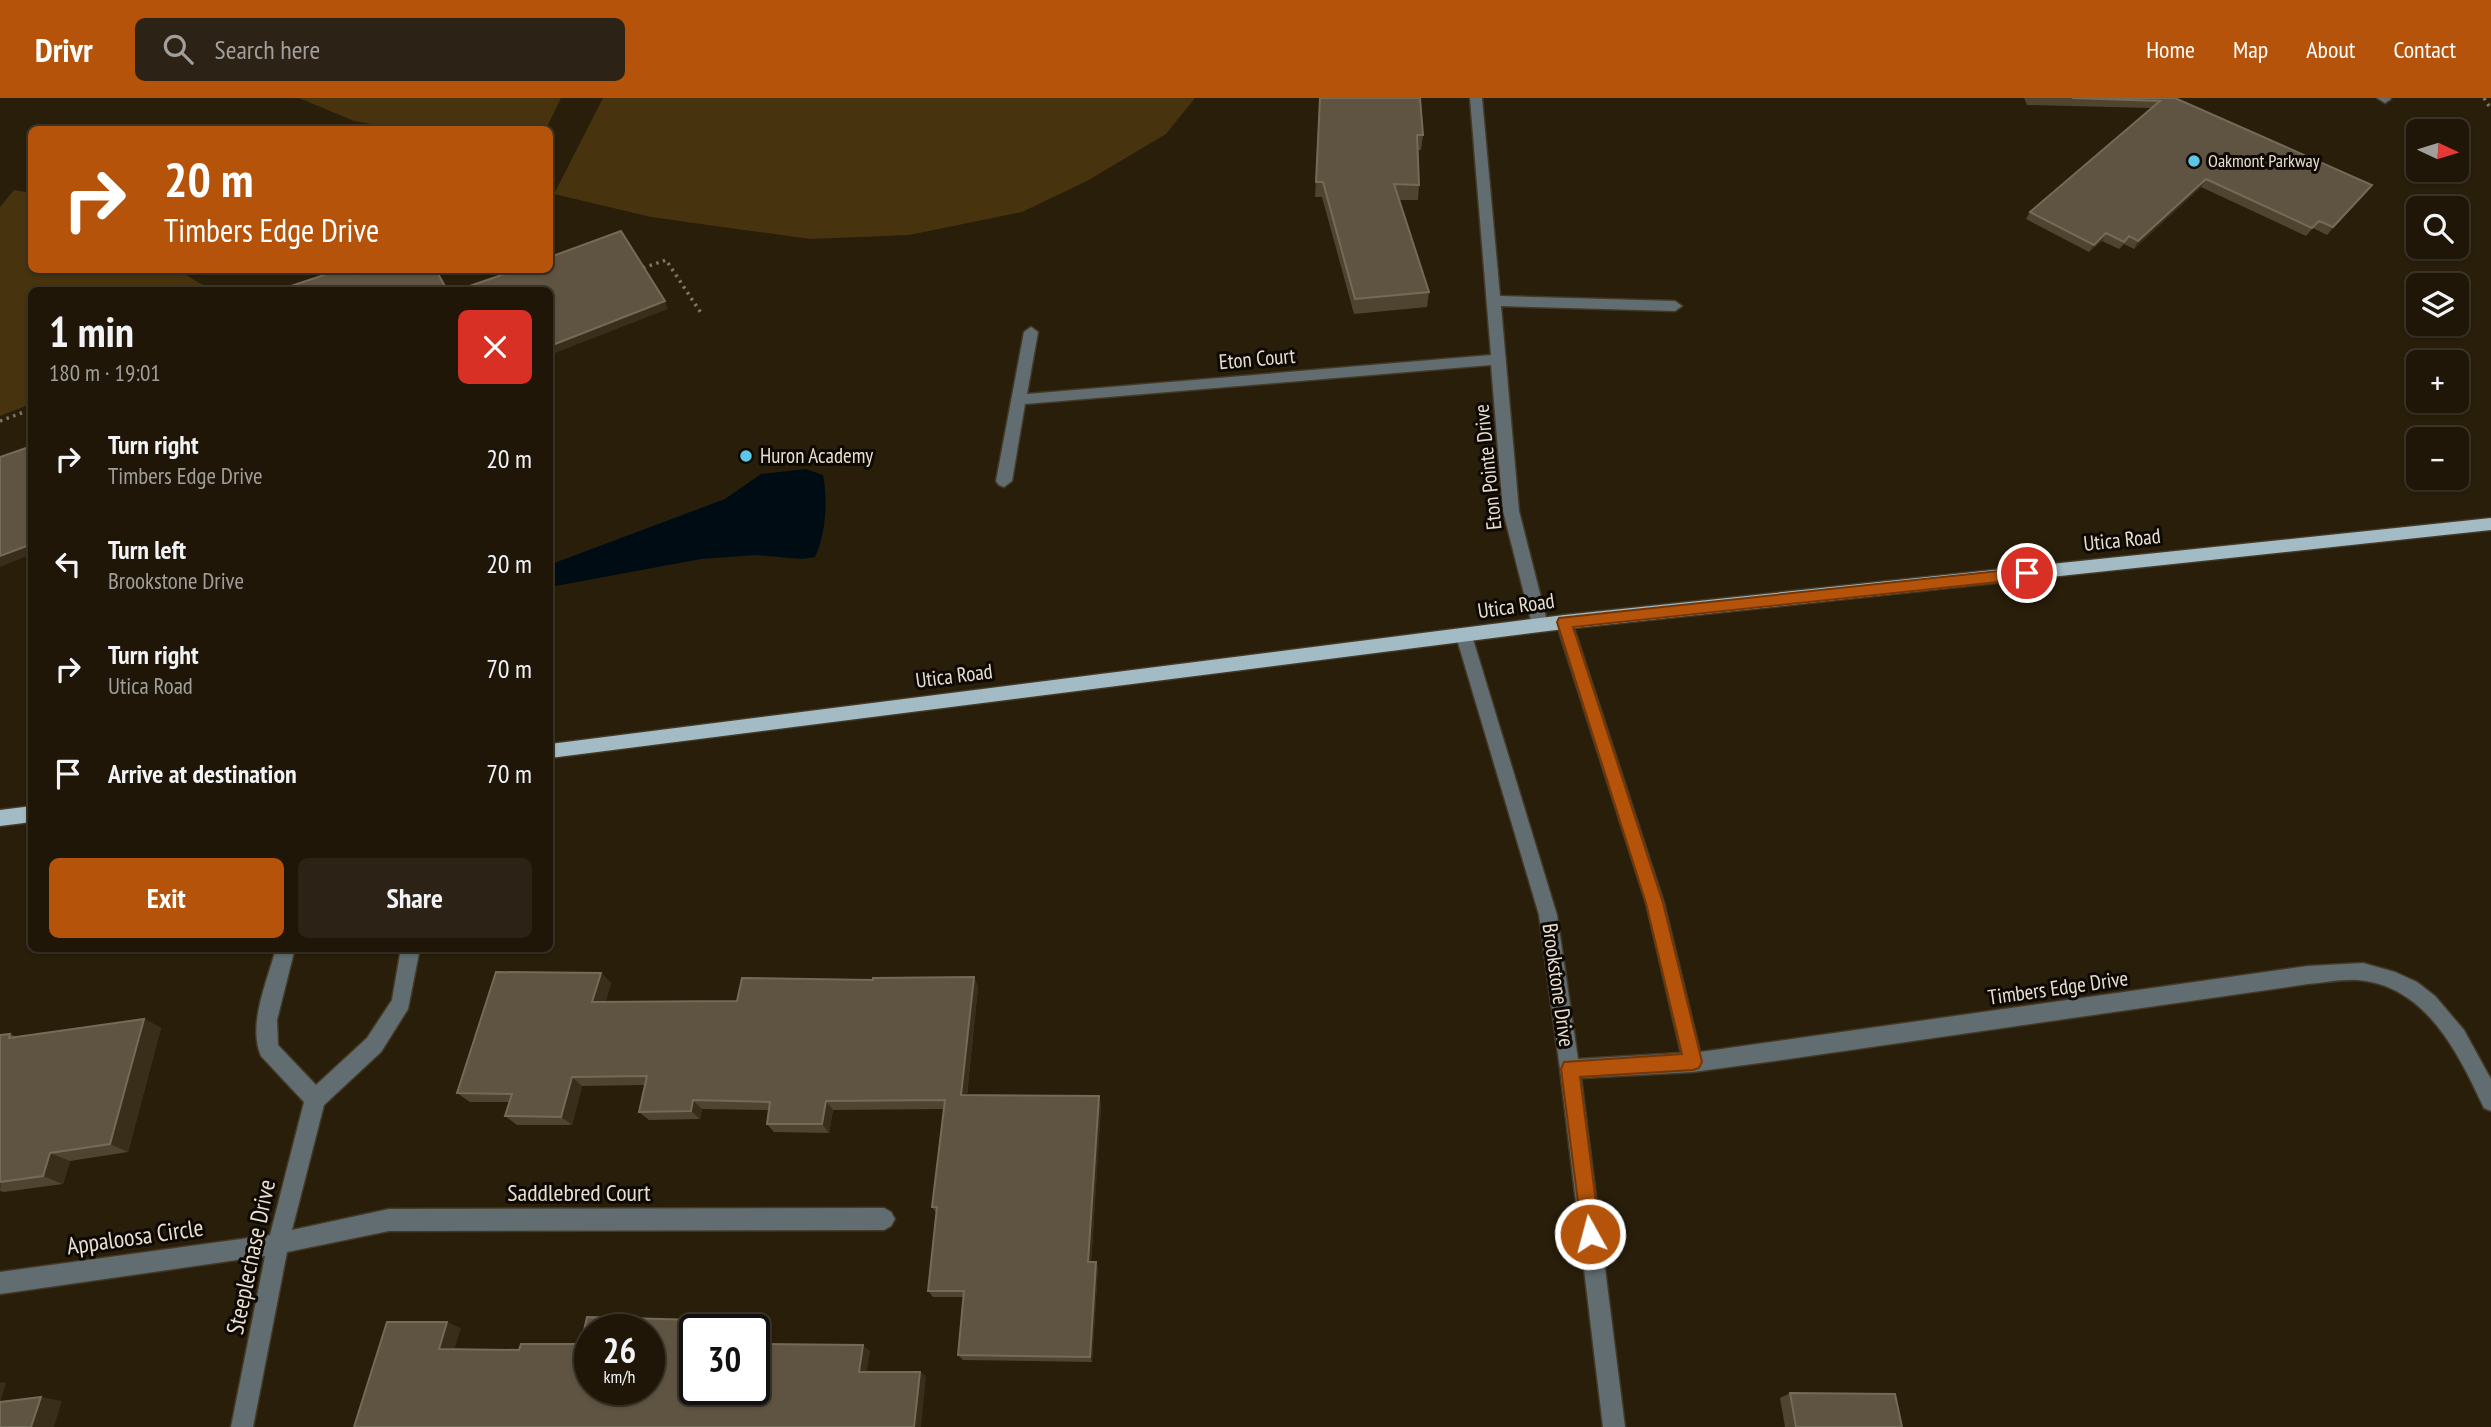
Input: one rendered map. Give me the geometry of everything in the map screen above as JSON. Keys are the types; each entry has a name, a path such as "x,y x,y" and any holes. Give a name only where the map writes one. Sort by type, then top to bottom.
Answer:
{"main road":[{"name":"Utica Road","path":"553,751 1564,622 2491,524"},
{"path":"0,818 28,814"}],"street":[{"name":"Eton Pointe Drive","path":"1476,98 1511,511 1540,625"},
{"path":"1493,301 1675,306"},
{"path":"1004,481 1031,332"},
{"name":"Eton Court","path":"1019,398 1042,399 1498,359"},
{"path":"1564,622 1655,903 1693,1062"},
{"name":"Brookstone Drive","path":"1464,636 1548,915 1570,1069 1614,1427"},
{"path":"285,952 267,1020 268,1049 315,1099 374,1045 401,1003 410,952"},
{"name":"Timbers Edge Drive","path":"1570,1069 1693,1062 2308,975 2361,972 2408,986 2441,1013 2471,1058 2491,1101"},
{"name":"Steeplechase Drive","path":"242,1427 278,1244 315,1099"},
{"name":"Saddlebred Court","path":"278,1244 327,1231 389,1220 884,1219"},
{"name":"Appaloosa Circle","path":"0,1283 278,1244"}],"path":[{"path":"2484,98 2491,108"},
{"path":"643,268 666,260 701,313"},
{"path":"0,421 28,410"}],"shaded area":[{"path":"299,98 561,98 547,126 382,126 354,121"},
{"path":"603,98 1195,98 1166,134 1087,181 1022,212 909,235 810,239 651,217 554,194"},
{"path":"14,190 28,192 28,273 183,273 206,287 28,287 28,405 0,416 0,207"},
{"path":"806,469 823,475 826,505 824,527 815,557 802,559 756,555 701,559 553,586 553,565 557,562 725,499 761,474"}],"building":[{"path":"1320,98 1420,98 1423,135 1417,135 1419,185 1394,184 1429,292 1355,299 1323,182 1316,182"},
{"name":"Oakmont Parkway","path":"2072,98 2175,98 2372,185 2333,227 2319,221 2312,228 2206,179 2138,241 2129,236 2124,242 2106,233 2094,245 2030,212 2160,101"},
{"path":"621,231 665,301 553,345 553,287 467,287 507,273 553,273 553,256"},
{"path":"330,273 438,273 445,287 288,287"},
{"path":"28,447 28,546 0,556 0,457"},
{"path":"496,972 601,973 592,1002 737,1001 742,978 873,980 974,977 961,1095 1099,1096 1088,1262 1096,1262 1090,1357 958,1355 964,1291 928,1291 937,1207 932,1207 945,1100 826,1101 822,1124 767,1124 770,1102 693,1100 691,1111 639,1112 647,1076 572,1077 561,1117 505,1116 512,1094 457,1093"},
{"path":"144,1019 110,1144 50,1153 43,1176 0,1182 0,1035 10,1034 9,1038"},
{"path":"665,1319 679,1319 679,1405 770,1405 770,1344 863,1345 859,1372 920,1372 914,1427 354,1427 387,1322 447,1322 439,1349 519,1350 521,1344 574,1344 574,1405 665,1405"},
{"path":"1790,1393 1895,1394 1902,1427 1796,1427"},
{"path":"41,1397 31,1427 0,1427 0,1402"}],"place":[{"name":"Oakmont Parkway","path":"2194,161"},
{"name":"Huron Academy","path":"746,456"}],"route":[{"path":"1590,1234 1570,1069 1693,1062 1655,903 1564,622 2027,573"}]}
